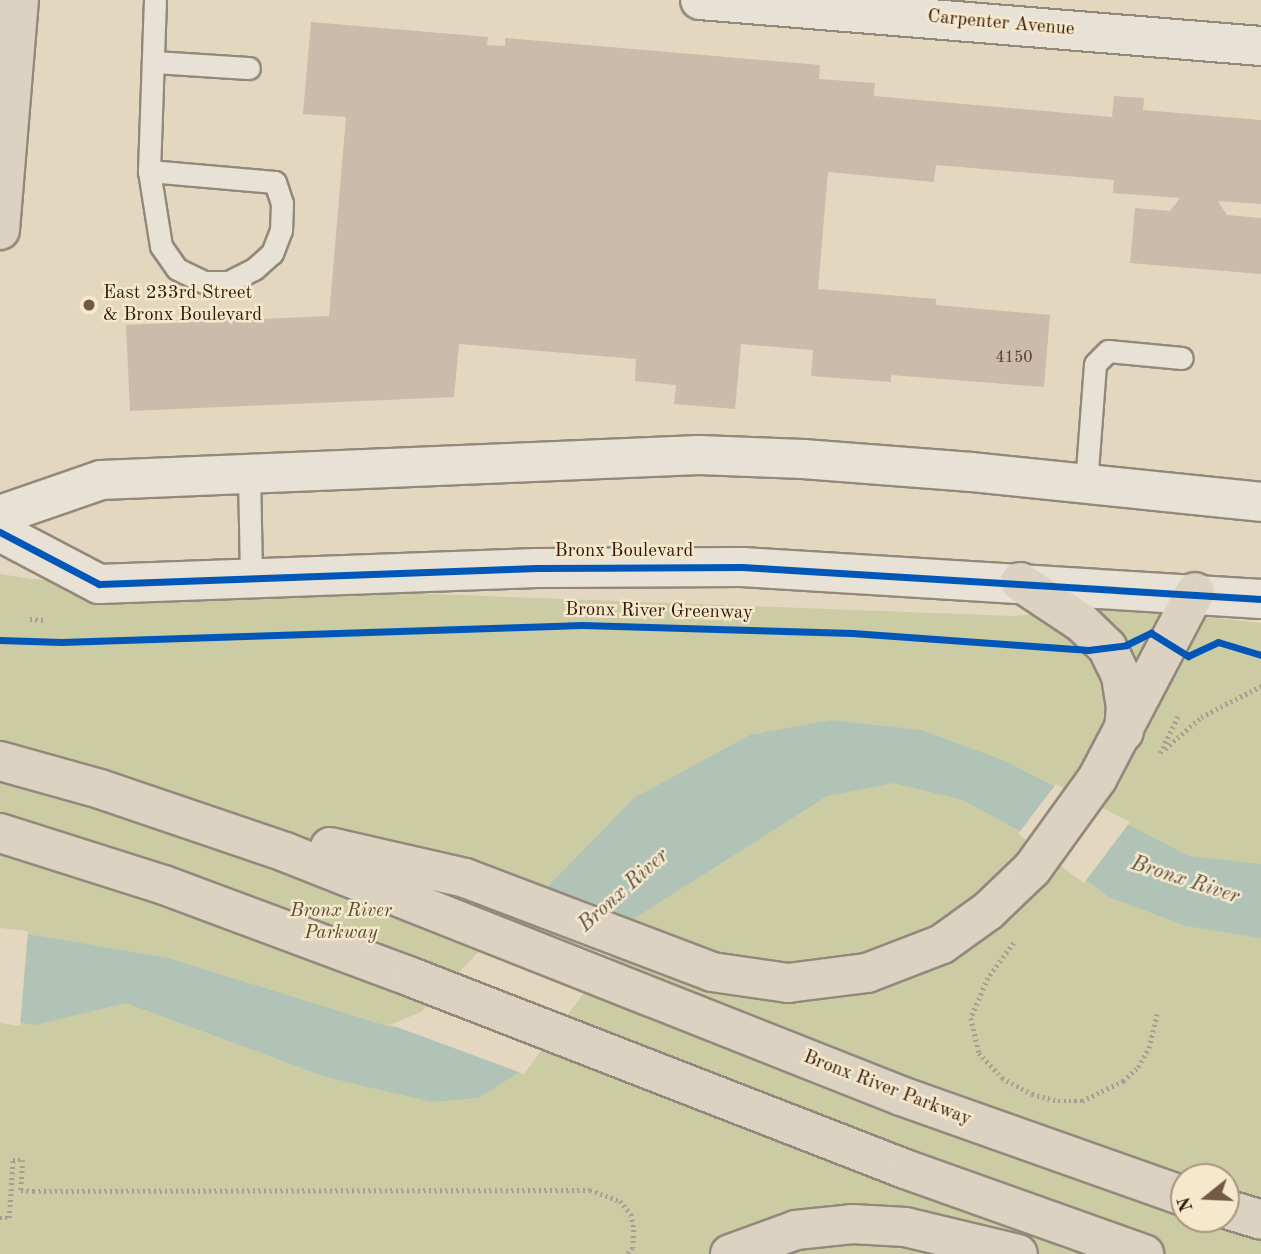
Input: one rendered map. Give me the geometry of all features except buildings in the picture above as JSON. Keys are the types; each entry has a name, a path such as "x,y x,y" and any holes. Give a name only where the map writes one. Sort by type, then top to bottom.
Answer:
{"main road":[{"path":"0,230 19,0"},
{"path":"1020,582 1083,623 1107,647 1121,677 1126,707 1125,732"},
{"path":"161,808 465,878 693,966 738,978 788,983 867,973 920,955 942,944 988,911 1024,877 1053,842 1125,732 1195,593"},
{"name":"Bronx River Parkway","path":"0,761 161,808 446,914 621,986 987,1128 1170,1191"},
{"path":"0,833 164,885 411,977 905,1170 1144,1254"},
{"path":"1240,1213 1261,1220"},
{"path":"730,1254 796,1230 852,1224 905,1227 1018,1254"}],"street":[{"name":"Carpenter Avenue","path":"700,0 979,11 1261,46"},
{"path":"0,515 101,480 699,456 803,459 1261,502"},
{"name":"Bronx Boulevard","path":"0,531 99,584 537,568 730,567 1261,598"}],"lane":[{"path":"149,171 275,182 282,204 281,230 272,253 254,269 228,282 204,282 177,269 161,246 149,171 155,0"},
{"path":"153,62 249,68"},
{"path":"1086,484 1095,364 1108,351 1181,358"},
{"path":"249,472 250,578"}],"path":[{"path":"30,619 45,620"},
{"path":"1161,752 1201,717 1261,686"},
{"path":"1019,936 988,978 971,1018 979,1053 1002,1078 1032,1094 1058,1101 1082,1101 1123,1082 1138,1067 1149,1048 1157,1012"},
{"path":"0,1218 9,1219 13,1160 23,1160 21,1190 33,1191 590,1190 620,1201 631,1214 635,1230 633,1248 628,1254"}],"green space":[{"name":"Bronx River Parkway","path":"0,574 32,579 1013,616 1117,607 1261,623 1261,1254 0,1254"}],"water":[{"name":"Bronx River","path":"831,720 921,730 1005,761 1189,856 1261,864 1261,938 1186,926 1109,897 1018,830 963,800 894,783 827,796 635,918 521,1071 478,1098 432,1102 326,1077 126,1003 35,1025 0,1019 0,932 40,936 168,958 393,1028 423,1015 634,798 750,735"}],"pier":[{"path":"1056,784 1130,822 1084,883 1018,834"},
{"path":"537,891 632,928 524,1074 386,1023 392,1024 421,1012"},
{"path":"0,928 28,931 20,1026 0,1023"}],"cycle path":[{"path":"0,532 99,584 537,568 742,567 1261,599"},
{"name":"Bronx River Greenway","path":"0,640 61,642 582,625 852,633 1088,650 1126,645 1151,633 1188,656 1218,642 1261,655"}],"place":[{"name":"East 233rd Street & Bronx Boulevard","path":"89,305"}]}
